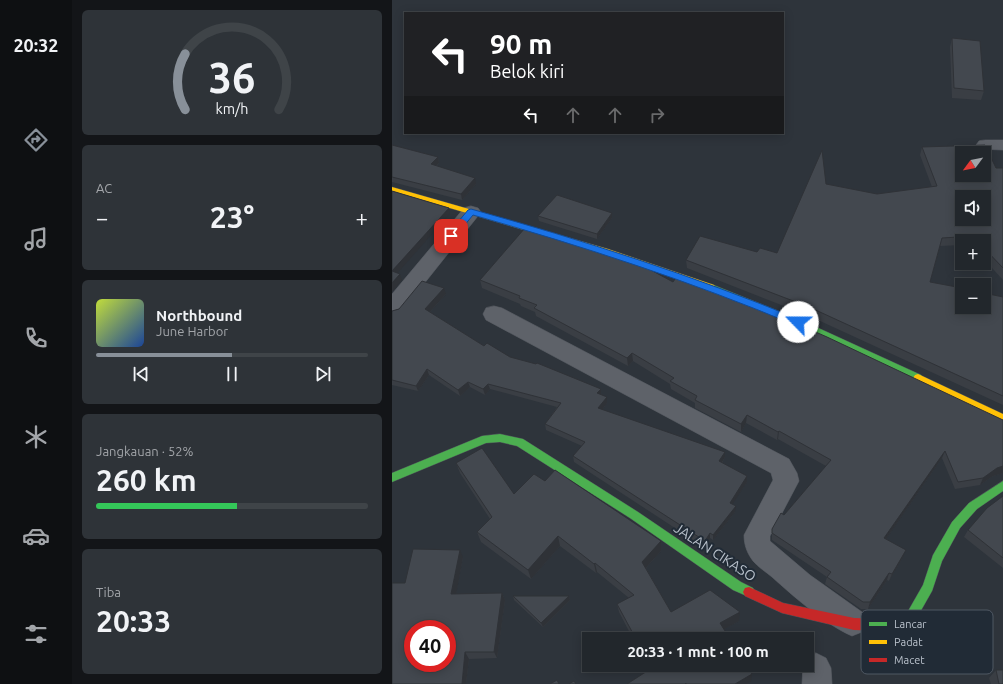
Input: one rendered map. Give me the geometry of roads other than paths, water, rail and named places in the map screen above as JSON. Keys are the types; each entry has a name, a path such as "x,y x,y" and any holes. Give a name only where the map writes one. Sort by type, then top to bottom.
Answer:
{"street":[{"path":"985,145 1003,144"},
{"path":"392,189 529,228 731,294 838,339 1003,418"},
{"path":"392,309 471,212"},
{"path":"494,314 780,466 785,473 786,481 757,535 757,544 763,553 800,584 854,624"},
{"name":"JALAN CIKASO","path":"392,478 485,439 497,437 510,439 524,444 627,511 737,586 782,608 861,624"},
{"name":"JALAN CIKASO","path":"915,610 928,587 937,559 956,525 973,506 1003,485"}]}
